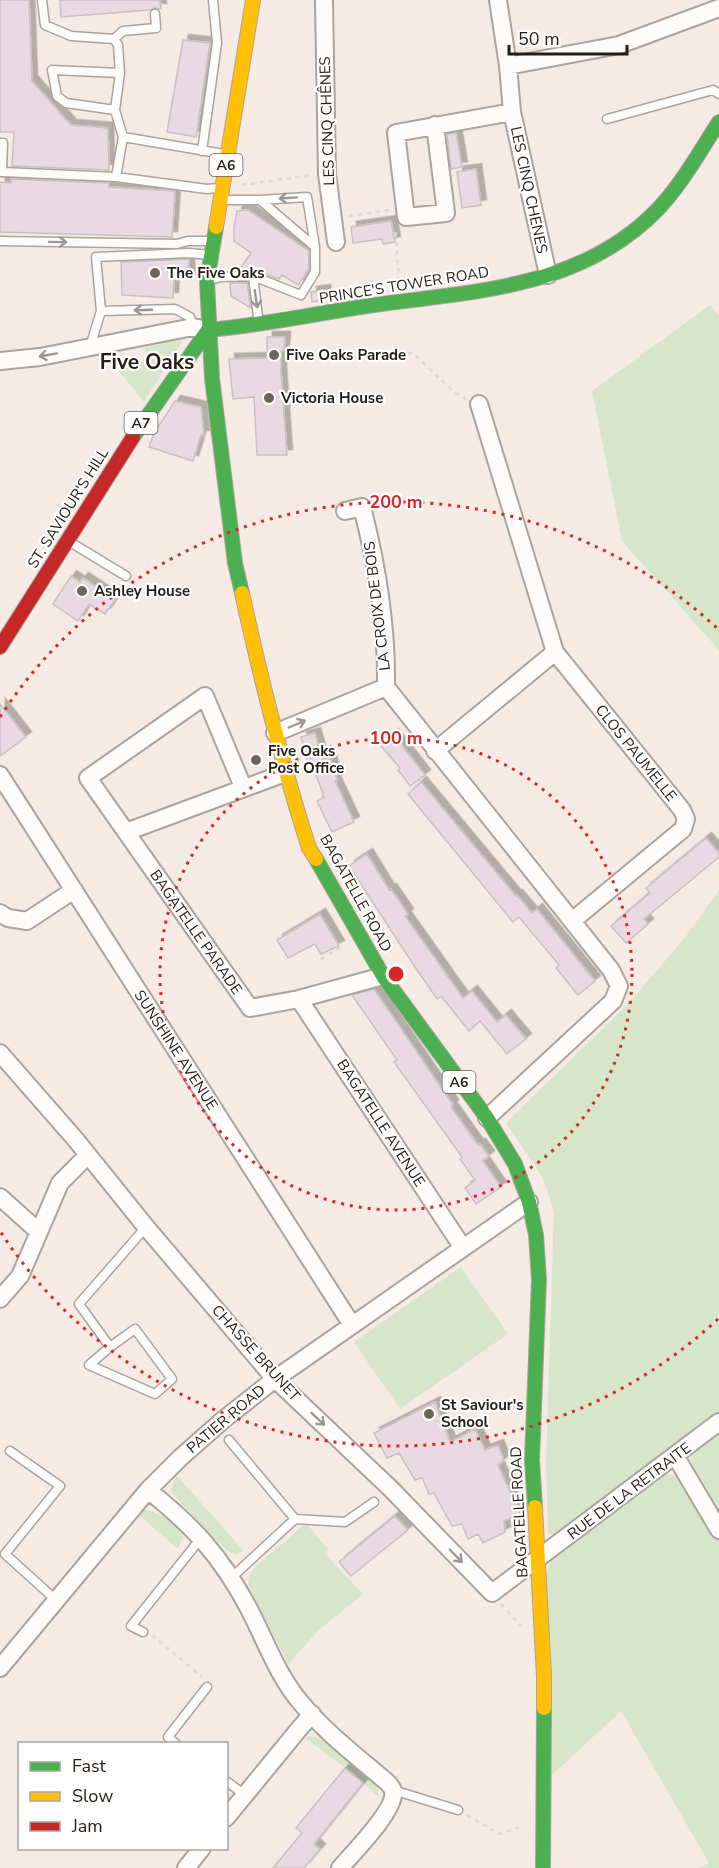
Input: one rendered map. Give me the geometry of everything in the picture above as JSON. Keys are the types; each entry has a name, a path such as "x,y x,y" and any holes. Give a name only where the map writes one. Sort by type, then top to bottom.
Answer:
{"main road":[{"name":"A6","path":"201,328 253,0"},
{"name":"PRINCE'S TOWER ROAD","path":"201,328 259,325 373,305 475,293 548,275 581,264 608,249 642,224 678,186 719,122"},
{"name":"ST. SAVIOUR'S HILL","path":"0,647 125,447 175,374 201,328"},
{"name":"BAGATELLE ROAD","path":"201,328 212,378 235,563 263,691 285,773 309,848 383,976 487,1118 515,1164 529,1202 536,1235 539,1279 532,1460 544,1676 543,1868"},
{"path":"175,374 190,364 202,368 212,378"}],"street":[{"name":"LES CINQ CHÊNES","path":"324,0 327,174 336,243"},
{"path":"498,0 512,112"},
{"path":"508,66 619,45 719,8"},
{"name":"LES CINQ CHENES","path":"406,213 396,133 512,112 548,275"},
{"path":"406,213 446,213 435,125"},
{"path":"0,361 40,357 201,328"},
{"name":"CLOS PAUMELLE","path":"479,404 555,652 682,810 686,819 683,830 572,921"},
{"name":"LA CROIX DE BOIS","path":"345,511 362,507 374,555 385,646 386,687"},
{"path":"435,751 555,652"},
{"path":"275,733 386,687 611,970 619,986 613,1001 487,1118"},
{"name":"BAGATELLE PARADE","path":"243,787 205,696 88,778 250,1008 298,999 383,976"},
{"path":"126,832 285,773"},
{"name":"SUNSHINE AVENUE","path":"0,775 352,1325"},
{"path":"0,913 8,918 27,921 74,890"},
{"name":"BAGATELLE AVENUE","path":"298,999 463,1248"},
{"name":"CHASSE BRUNET","path":"0,1053 275,1379 390,1488 492,1593"},
{"path":"0,1299 20,1276 60,1184 88,1155"},
{"path":"0,1197 39,1232"},
{"name":"PATIER ROAD","path":"0,1668 148,1490 223,1420 275,1379 529,1202"},
{"name":"RUE DE LA RETRAITE","path":"538,1558 676,1457 719,1422"},
{"path":"676,1457 719,1530"},
{"path":"148,1490 201,1537 231,1578 284,1679 301,1703 393,1790 393,1798 388,1810 340,1868"},
{"path":"492,1593 538,1558"},
{"path":"228,1816 312,1714"},
{"path":"186,1868 200,1850"}],"lane":[{"path":"42,0 45,25 71,36 114,39 123,31 156,28 155,14"},
{"path":"202,151 217,43 213,0"},
{"path":"114,39 118,45 120,72 115,110 123,137 116,177"},
{"path":"115,110 66,103 57,96 52,70 120,72"},
{"path":"607,119 713,90 719,94"},
{"path":"123,137 227,155"},
{"path":"0,142 3,142 2,172 116,177 207,189 221,194 260,200 307,197 315,247 315,272 301,295 253,276 207,280"},
{"path":"260,200 315,247"},
{"path":"0,241 177,244 188,241 212,248"},
{"path":"90,347 101,311 96,257 189,253 212,248"},
{"path":"253,276 259,325"},
{"path":"101,311 175,309 189,317 201,328"},
{"path":"67,540 126,576"},
{"path":"111,1347 80,1304 146,1227"},
{"path":"135,1329 172,1378 155,1394 89,1365 111,1347 135,1329"},
{"path":"229,1440 295,1519"},
{"path":"10,1451 60,1486 3,1555 57,1600"},
{"path":"231,1578 295,1519 345,1522 374,1502"},
{"path":"143,1632 131,1626 201,1537"},
{"path":"175,1742 168,1737 207,1687"},
{"path":"228,1782 245,1795"},
{"path":"393,1790 458,1810"}],"path":[{"path":"221,194 327,174"},
{"path":"332,218 406,213"},
{"path":"379,286 399,279 395,229 406,213"},
{"path":"372,357 413,353 455,393 479,404"},
{"path":"492,1593 530,1636 542,1639"},
{"path":"143,1632 152,1635 201,1676 207,1687"},
{"path":"458,1810 499,1834 542,1820"}],"green space":[{"path":"710,305 719,316 719,650 622,541 592,391"},
{"path":"175,334 184,339 144,402 118,370 147,360 143,340"},
{"path":"719,890 719,1412 559,1536 548,1533 546,1463 554,1212 543,1178 506,1123 629,1003 687,935"},
{"path":"461,1267 508,1334 400,1409 354,1342"},
{"path":"719,1432 719,1512 693,1467 691,1454"},
{"path":"665,1474 684,1477 719,1538 719,1868 699,1868 709,1863 621,1711 552,1775 546,1573 551,1561"},
{"path":"176,1475 244,1551 236,1555 226,1550 174,1496 171,1490"},
{"path":"145,1510 163,1516 177,1528 183,1538 178,1549 137,1514"},
{"path":"306,1523 328,1549 324,1553 363,1594 319,1630 288,1664 248,1585 249,1576 255,1567"},
{"path":"311,1736 325,1739 377,1784 379,1797 305,1738"}],"building":[{"path":"0,0 29,0 32,81 71,125 108,128 109,170 12,166 14,132 0,132"},
{"path":"60,0 160,0 161,9 61,17"},
{"path":"183,40 210,43 196,137 167,132"},
{"path":"456,133 462,167 451,169 447,134"},
{"path":"476,169 481,205 462,208 457,172"},
{"path":"11,179 109,183 109,187 175,191 172,237 0,232 0,182 11,183"},
{"path":"248,210 309,251 309,269 298,285 282,275 279,279 255,270 239,270 251,253 234,241 234,227 237,211"},
{"path":"391,221 395,242 383,244 382,239 353,243 351,227"},
{"name":"The Five Oaks","path":"189,259 189,279 174,278 173,298 122,295 121,262"},
{"path":"230,283 247,283 251,308 231,296"},
{"path":"325,290 326,300 312,302 311,292"},
{"path":"267,337 285,337 284,350 281,352 281,372 287,455 257,455 254,397 233,399 229,359 267,358"},
{"path":"175,401 201,407 204,436 201,435 193,461 149,447 154,433"},
{"name":"Ashley House","path":"71,576 80,582 83,578 115,599 105,614 89,604 78,621 53,604"},
{"path":"0,704 26,737 0,756"},
{"path":"315,733 323,761 330,758 337,780 335,781 354,822 332,832 317,801 324,797 310,758 307,759 301,737"},
{"path":"393,734 425,775 410,786 398,770 400,768 380,745"},
{"path":"421,782 516,896 532,913 537,909 595,981 578,995 556,968 559,965 519,917 513,922 408,794"},
{"path":"706,838 719,853 719,857 644,919 648,924 626,943 611,926 650,893 646,888"},
{"path":"367,854 389,890 391,889 408,914 405,916 463,998 472,991 497,1022 506,1015 526,1039 507,1054 480,1021 469,1031 441,996 437,999 349,866"},
{"path":"320,914 339,946 321,954 315,944 288,958 277,940"},
{"path":"374,989 453,1105 451,1107 478,1145 480,1144 489,1156 483,1161 501,1187 476,1204 465,1188 475,1180 460,1159 462,1157 394,1062 397,1060 352,995"},
{"path":"435,1402 450,1442 475,1429 485,1450 498,1445 504,1460 498,1465 520,1514 504,1521 505,1532 483,1543 478,1534 468,1539 462,1524 452,1526 434,1493 429,1494 422,1478 415,1480 399,1453 387,1458 374,1433"},
{"path":"395,1516 408,1530 351,1576 339,1562"},
{"path":"345,1768 363,1783 314,1844 320,1849 304,1868 273,1868 302,1833 296,1828"}],"traffic: fast":[{"path":"208,330 489,289 562,270 597,255 629,235 659,208 684,177 719,122"},
{"path":"216,227 207,281 212,378 235,563 242,593"},
{"path":"133,437 208,330"},
{"path":"316,859 383,976 487,1118 515,1164 529,1202 536,1235 539,1279 532,1460 535,1507"},
{"path":"543,1868 544,1708"}],"traffic: slow":[{"path":"216,227 253,0"},
{"path":"242,593 281,753 309,848 316,859"},
{"path":"535,1507 544,1708"}],"traffic: jam":[{"path":"0,647 133,437"}],"place":[{"name":"The Five Oaks","path":"155,273"},
{"name":"Five Oaks Parade","path":"274,355"},
{"name":"Victoria House","path":"269,398"},
{"name":"Ashley House","path":"82,591"},
{"name":"Five Oaks Post Office","path":"256,760"},
{"name":"St Saviour's School","path":"429,1414"}],"district":[{"name":"Five Oaks","path":"147,362"}]}
